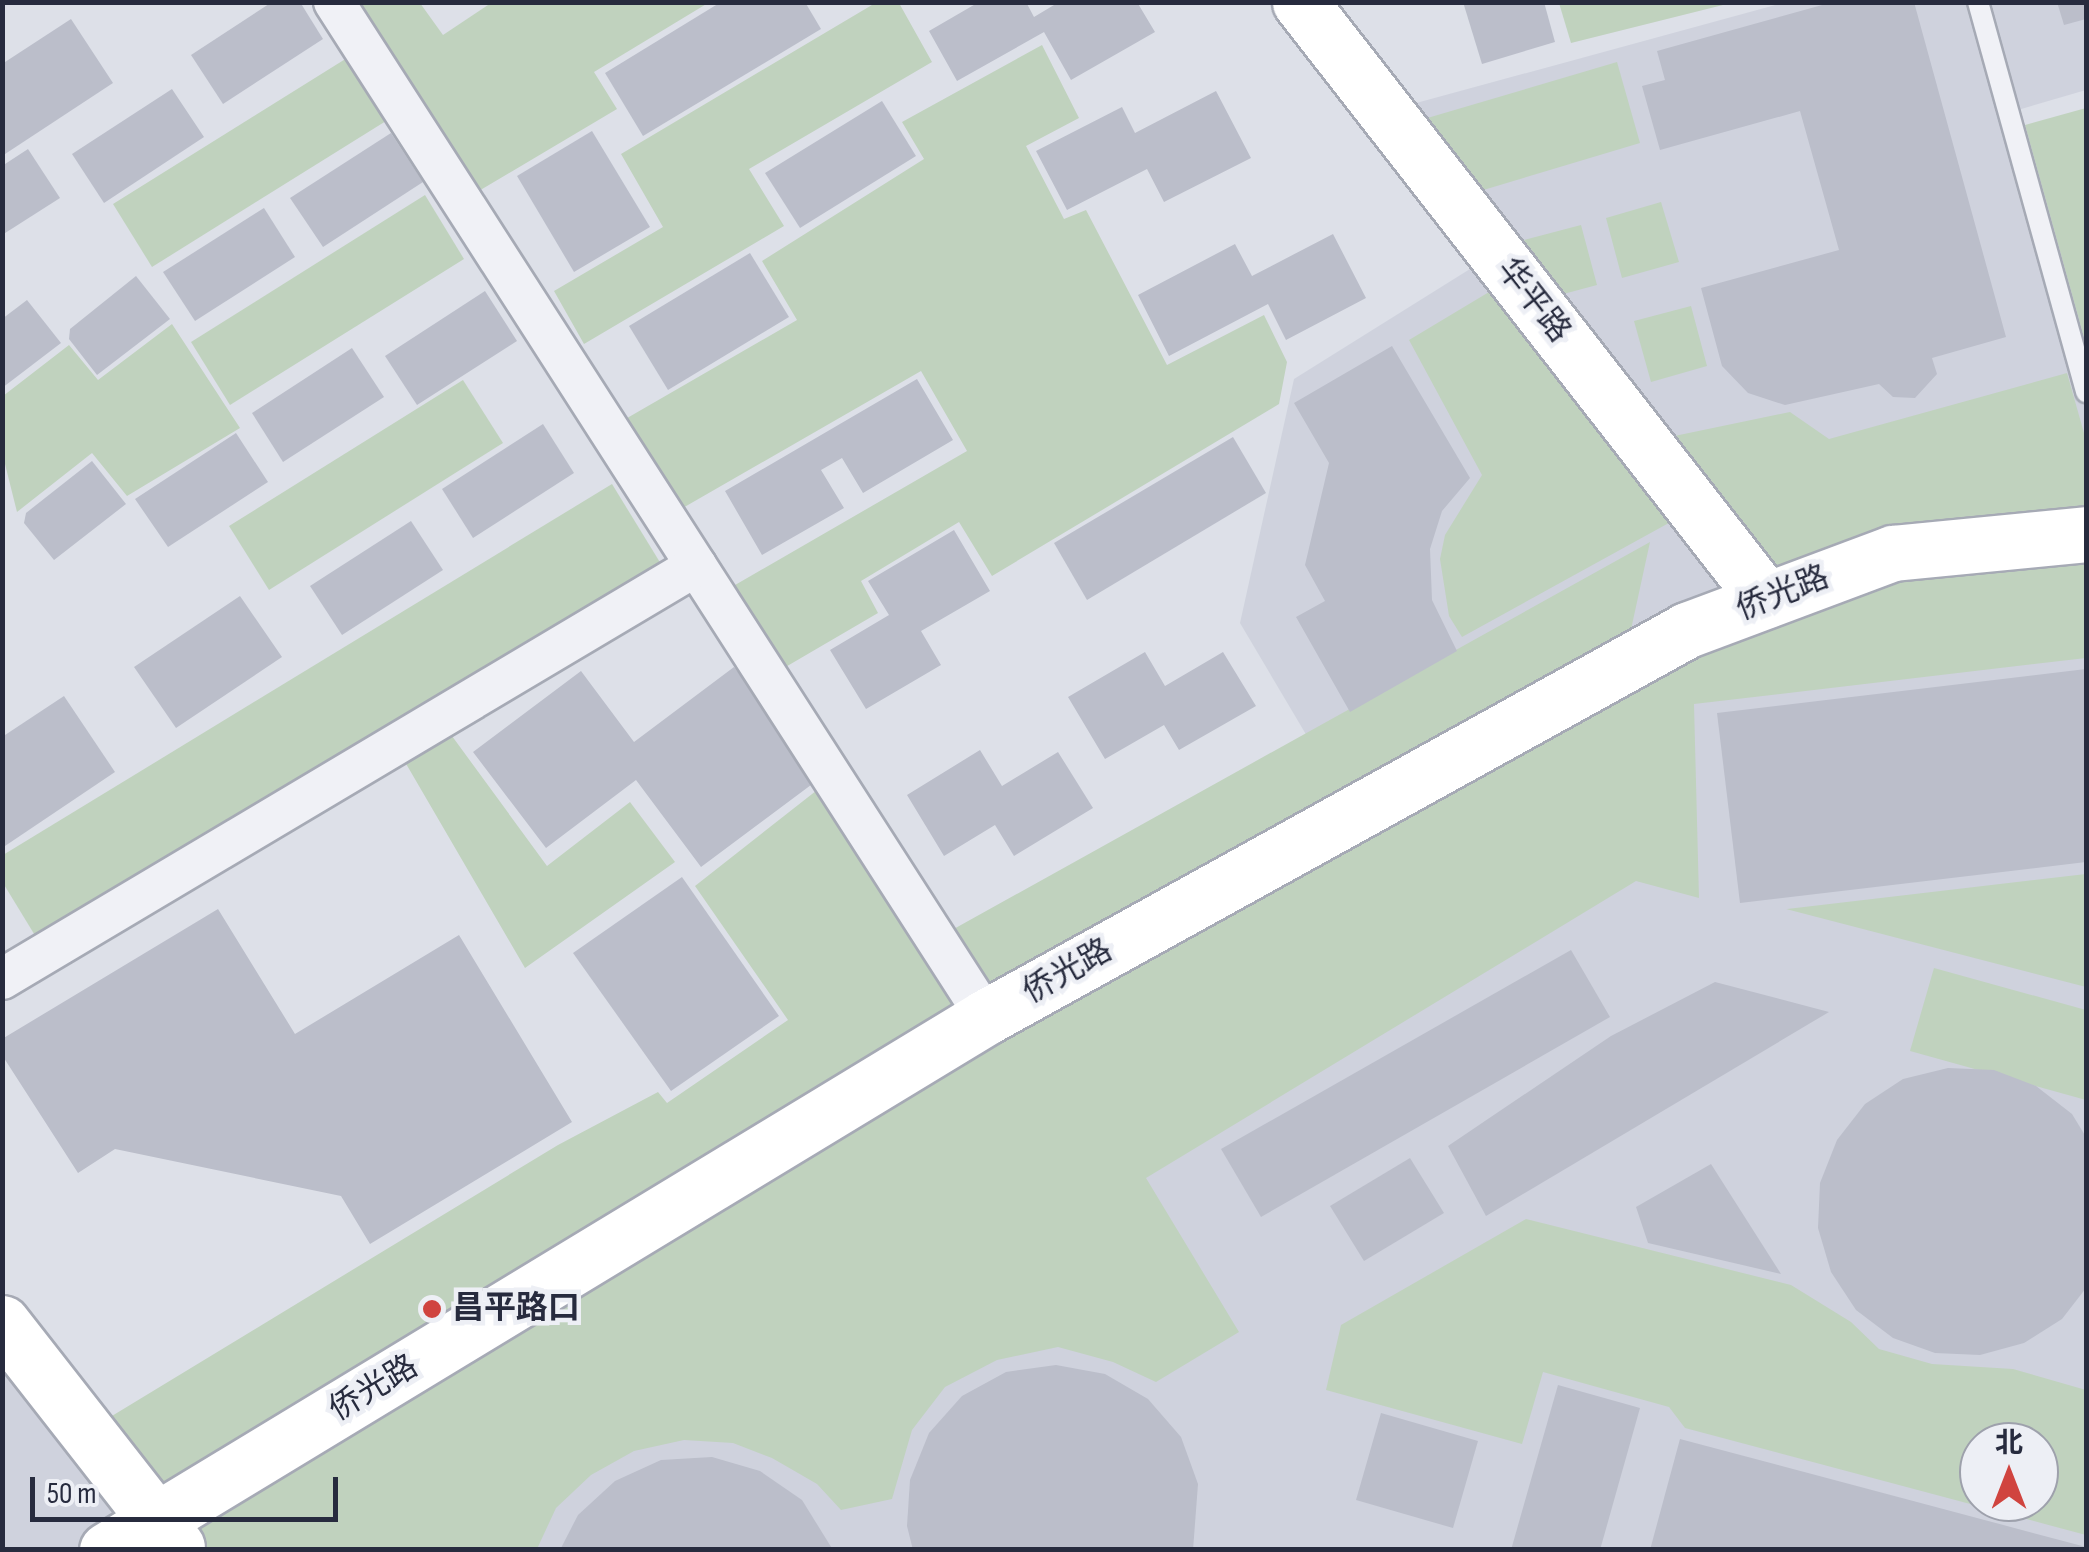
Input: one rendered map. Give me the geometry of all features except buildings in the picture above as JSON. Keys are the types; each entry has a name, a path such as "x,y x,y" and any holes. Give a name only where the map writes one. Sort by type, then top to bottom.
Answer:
{"street":[{"path":"334,2 986,1017"},
{"name":"华平路","path":"1300,2 1766,600"},
{"name":"侨光路","path":"107,1550 168,1535 986,1017 1687,630 1892,553 2086,534"},
{"path":"2,979 696,566"},
{"path":"2,1324 168,1535"}],"lane":[{"path":"1978,2 2086,392"}],"shaded area":[{"path":"1783,3 1976,3 2086,396 2086,532 1766,597 1387,111"},
{"path":"1981,3 2086,3 2086,90 2011,112"},
{"path":"1494,254 1761,599 1352,812 1240,623 1294,379"},
{"path":"2086,536 2086,1549 181,1550 1687,631"},
{"path":"2,1326 154,1519 103,1549 3,1549"}],"green space":[{"path":"877,2 899,3 932,62 749,169 784,226 584,344 554,291 663,227 621,154"},
{"path":"1559,2 1731,3 1571,43"},
{"path":"352,3 420,3 443,35 491,3 708,3 594,72 617,109 472,195"},
{"path":"1042,45 1079,118 1026,146 1064,219 1086,210 1167,365 1264,315 1287,362 1279,404 992,576 959,522 861,581 878,613 777,672 723,592 967,451 921,371 681,509 622,421 797,320 762,261 924,159 902,122"},
{"path":"347,58 386,121 152,267 113,204"},
{"path":"1617,62 1640,143 1480,191 1424,119"},
{"path":"2086,108 2086,345 2025,125"},
{"path":"425,195 464,259 230,405 191,342"},
{"path":"1661,202 1679,262 1622,278 1606,218"},
{"path":"1581,225 1597,285 1541,300 1524,240"},
{"path":"1504,283 1687,513 1462,637 1449,616 1440,559 1445,535 1482,475 1409,340"},
{"path":"1691,306 1707,366 1651,382 1634,321"},
{"path":"172,324 240,428 127,496 92,453 17,512 3,456 3,396 69,345 98,380"},
{"path":"2067,373 2086,440 2086,524 1771,586 1660,439 1790,412 1829,439"},
{"path":"463,380 503,443 269,590 229,526"},
{"path":"612,484 661,564 39,942 3,883 3,855"},
{"path":"2086,540 2086,658 1694,704 1699,898 1636,881 1146,1178 1239,1332 1156,1382 1113,1362 1058,1347 997,1360 945,1387 912,1430 892,1499 841,1510 817,1484 772,1458 733,1443 684,1440 634,1451 591,1475 556,1508 537,1549 190,1549 172,1525 1687,636 1892,558"},
{"path":"1650,542 1627,648 164,1499 102,1422 558,1145 658,1092 667,1103 788,1020 695,886 821,787 925,945"},
{"path":"452,736 547,866 630,802 675,862 525,968 405,762"},
{"path":"2086,874 2086,987 1786,909 1787,909"},
{"path":"1934,968 2086,1010 2086,1100 1910,1051"},
{"path":"1526,1219 1791,1285 1851,1322 1879,1349 1932,1364 2013,1369 2086,1390 2086,1535 2037,1522 2059,1522 2059,1422 1959,1422 1959,1501 1685,1428 1669,1407 1543,1372 1522,1444 1326,1390 1341,1325"}],"place":[{"name":"昌平路口","path":"432,1309"}]}
